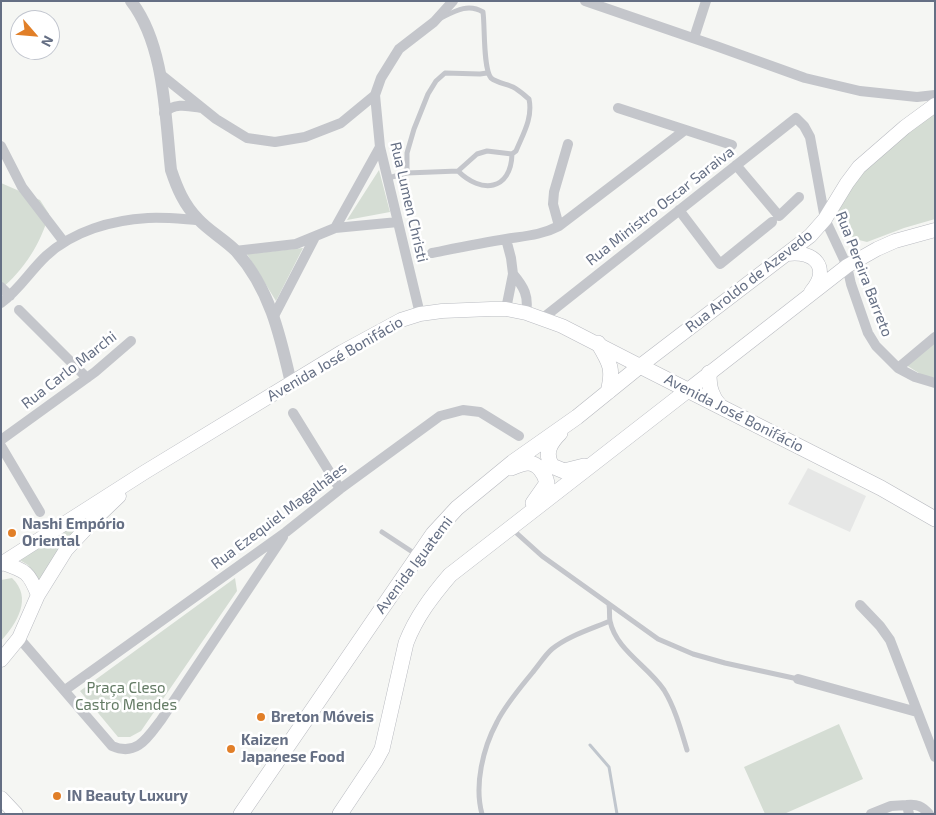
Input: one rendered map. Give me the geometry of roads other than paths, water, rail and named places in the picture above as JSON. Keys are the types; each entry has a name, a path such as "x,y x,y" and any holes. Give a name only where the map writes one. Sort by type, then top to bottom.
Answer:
{"main road":[{"name":"Rua Aroldo de Azevedo","path":"640,366 810,236 825,219 859,167 905,127 935,105"},
{"path":"344,812 382,749 410,632 427,603 450,575 847,266 889,244 935,230"},
{"path":"787,254 798,252 809,255 817,262 820,274 816,287 806,299"},
{"name":"Avenida José Bonifácio","path":"2,564 145,472 342,352 401,320 420,314 442,311 506,309 543,318 598,343 934,517"},
{"path":"598,343 612,370 612,379 608,392"},
{"name":"Avenida Iguatemi","path":"241,814 433,534 457,508 505,469 577,416 640,366"},
{"path":"709,374 711,392 720,406"},
{"path":"577,416 549,446 547,455 549,461 556,469 564,471 596,461"},
{"path":"505,469 528,463 536,466 546,476 547,483 512,526"},
{"path":"1,660 19,638 38,595 66,550 94,520 145,472"},
{"path":"2,564 25,572 32,578 38,595"},
{"path":"1,798 16,814"}],"street":[{"path":"131,1 140,13 156,53 171,170 176,188 198,220 235,251 265,295 274,316 291,383"},
{"path":"160,74 216,119 247,138 275,142 305,138 341,123 375,95 381,78 399,49 434,22 453,1"},
{"path":"585,1 805,78 860,91 917,97 935,95"},
{"path":"694,38 706,1"},
{"name":"Rua Lumen Christi","path":"375,95 380,147 420,314"},
{"path":"164,113 169,108 179,106 203,108"},
{"path":"362,106 377,115"},
{"path":"618,108 732,145"},
{"name":"Rua Pereira Barreto","path":"796,118 810,136 825,219 847,266 851,284 868,333 876,346 898,368 915,377 935,383"},
{"name":"Rua Ministro Oscar Saraiva","path":"543,318 796,118"},
{"path":"432,253 537,235 559,226 685,130"},
{"path":"559,226 553,204 554,192 568,144"},
{"path":"1,146 22,187 64,242"},
{"path":"335,228 380,147"},
{"path":"736,165 779,216 800,198"},
{"path":"679,210 720,264 772,222"},
{"path":"1,287 6,300 46,257 64,242 90,229 149,218 198,220"},
{"path":"235,251 296,244 335,228 398,222"},
{"path":"274,316 316,237"},
{"path":"506,239 513,274 506,309"},
{"path":"513,274 525,289 528,302 526,313"},
{"path":"19,310 87,378"},
{"path":"898,368 935,337"},
{"name":"Rua Carlo Marchi","path":"1,440 87,378 131,341"},
{"name":"Rua Ezequiel Magalhães","path":"65,690 286,532 340,489 440,416 463,410 480,412 519,436"},
{"path":"293,412 340,489"},
{"path":"1,446 40,512"},
{"path":"19,638 112,746 131,750 146,740 286,532"},
{"path":"860,606 880,626 890,640 935,757"},
{"path":"798,679 917,712"},
{"path":"871,814 891,806 908,809 916,804 923,806 929,814"}],"lane":[{"path":"434,22 471,6 483,12 485,60 488,73 492,79 515,88 529,99 531,107 529,120 516,151 512,154 509,173 503,181 492,185 480,185 465,178 458,171"},
{"path":"408,173 407,153 414,129 428,94 436,81 445,73 488,73"},
{"path":"388,178 408,173 458,171 477,154 487,151 512,154"},
{"path":"512,526 542,556 658,639 693,654 744,668 798,679"},
{"path":"382,532 417,556"},
{"path":"609,605 610,621 616,635 630,654 655,679 670,701 688,750"},
{"path":"482,814 479,804 481,774 484,756 497,721 552,649 573,637 610,621"}],"waterway":[{"path":"590,745 609,767 617,814"}],"place":[{"name":"Nashi Empório Oriental","path":"12,533"},
{"name":"Breton Móveis","path":"261,717"},
{"name":"Kaizen Japanese Food","path":"231,749"},
{"name":"IN Beauty Luxury","path":"57,796"}],"park label":[{"name":"Praça Cleso Castro Mendes","path":"126,696"}]}
